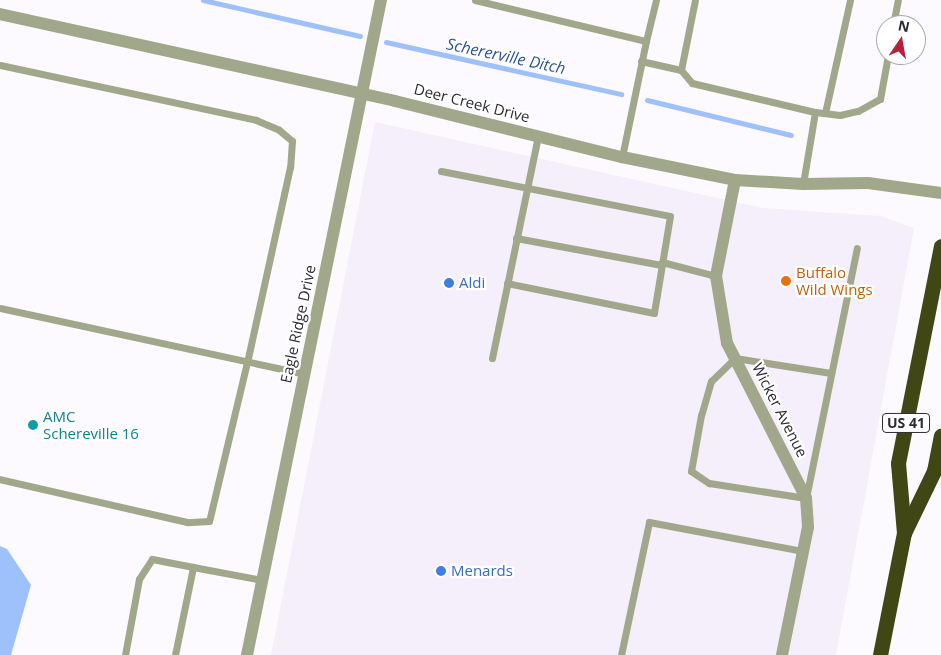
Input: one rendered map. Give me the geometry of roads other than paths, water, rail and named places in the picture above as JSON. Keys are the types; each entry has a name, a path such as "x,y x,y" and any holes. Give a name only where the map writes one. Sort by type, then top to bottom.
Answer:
{"highway":[{"name":"US 41","path":"904,533 898,463 941,246"},
{"name":"US 41","path":"880,655 904,533 934,471 939,455 941,436"}],"street":[{"name":"Eagle Ridge Drive","path":"246,655 382,0"},
{"name":"Deer Creek Drive","path":"0,14 362,94 622,157 736,180 803,184 868,183 941,194"},
{"name":"Wicker Avenue","path":"736,180 716,276 727,343 806,498 808,527 782,655"}],"lane":[{"path":"476,0 646,41"},
{"path":"622,157 641,61 656,0"},
{"path":"681,70 694,0"},
{"path":"825,113 850,0"},
{"path":"895,15 898,0"},
{"path":"641,61 681,70 692,83 815,112 840,115 858,111 880,98 886,65"},
{"path":"0,65 256,120 279,130 292,141 290,167 247,362 209,521 203,523 187,522 0,479"},
{"path":"803,184 815,112"},
{"path":"492,358 538,136"},
{"path":"441,171 670,216 654,313 507,283"},
{"path":"516,238 662,264 716,276"},
{"path":"831,373 735,358 710,381 701,415 691,471 710,483 806,498 831,373 856,248"},
{"path":"0,308 304,374"},
{"path":"620,655 649,522 803,551"},
{"path":"125,655 139,579 152,559 262,580"},
{"path":"175,655 193,567"}],"water":[{"path":"0,546 7,549 31,585 11,655 0,655"}],"waterway":[{"name":"Schererville Ditch","path":"203,0 360,36"},
{"name":"Schererville Ditch","path":"386,42 621,94"},
{"name":"Schererville Ditch","path":"647,100 791,135"}],"place":[{"name":"Buffalo Wild Wings","path":"786,281"},
{"name":"Aldi","path":"449,283"},
{"name":"AMC Schereville 16","path":"33,425"},
{"name":"Menards","path":"441,571"}]}
